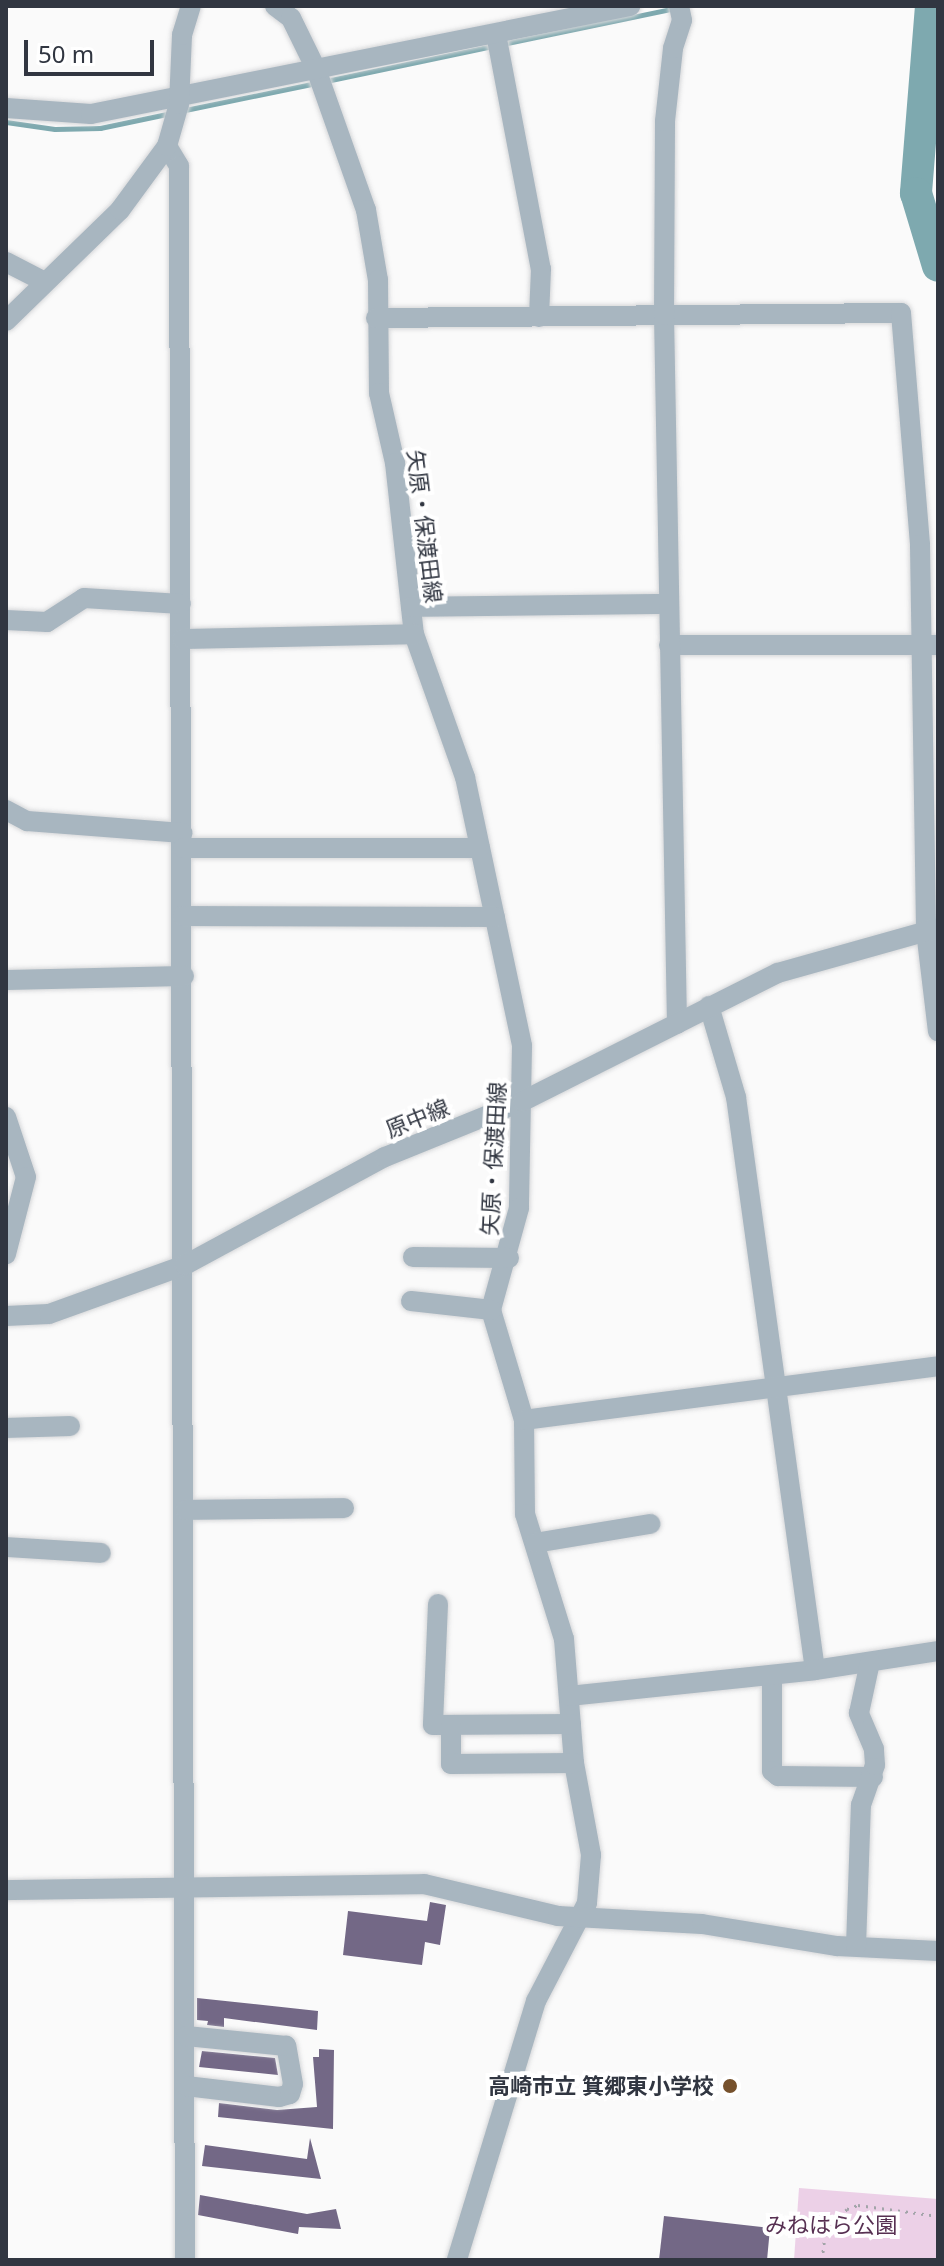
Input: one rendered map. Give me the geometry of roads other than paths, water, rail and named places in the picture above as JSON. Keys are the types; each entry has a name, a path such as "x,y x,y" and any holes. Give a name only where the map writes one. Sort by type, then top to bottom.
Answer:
{"street":[{"path":"6,321 120,210 167,146 178,108 182,35 191,6"},
{"name":"矢原・保渡田線","path":"275,6 291,18 318,80 366,210 375,249 379,393 395,463 414,634 465,777 522,1046 519,1208 509,1258 491,1310"},
{"path":"6,108 91,114 178,108 318,80 496,34 630,6"},
{"path":"677,1024 664,315 665,121 673,48 682,20 679,6"},
{"path":"496,34 541,269 539,317"},
{"path":"167,146 179,166 186,1510 185,2260"},
{"path":"6,262 45,282"},
{"path":"376,318 901,313 930,645 932,930 938,1031"},
{"path":"6,620 47,622 84,598 181,604"},
{"path":"411,607 668,604"},
{"path":"182,639 414,634"},
{"path":"669,645 930,645"},
{"path":"6,810 27,821 183,841 480,848"},
{"path":"183,916 495,917"},
{"name":"原中線","path":"6,1316 49,1314 185,1265 385,1157 523,1101 778,973 932,930"},
{"path":"6,980 184,976"},
{"path":"709,1006 736,1097 815,1670"},
{"path":"6,1117 26,1177 6,1254"},
{"path":"413,1257 509,1258"},
{"path":"411,1301 491,1310 524,1420 521,1486 564,1639 574,1763 591,1855 587,1903 536,2001 457,2260"},
{"path":"524,1420 775,1383 938,1366"},
{"path":"6,1428 70,1426"},
{"path":"186,1510 344,1508"},
{"path":"535,1543 650,1524"},
{"path":"6,1547 101,1553"},
{"path":"438,1604 433,1725 571,1724"},
{"path":"569,1696 815,1670 938,1651"},
{"path":"856,1946 861,1805 873,1777 874,1749 859,1713 870,1662"},
{"path":"772,1675 772,1771 778,1776 873,1777"},
{"path":"451,1725 451,1764 574,1763"},
{"path":"6,1890 187,1890 424,1884 580,1919 600,1915 702,1924 856,1946 938,1951"},
{"path":"186,2036 286,2046 293,2084 290,2094 279,2097 186,2086"}],"waterway":[{"path":"931,6 916,193 938,266"},
{"path":"502,44 676,8"},
{"path":"326,81 492,46"},
{"path":"185,110 316,83"},
{"path":"6,122 55,129 100,128 171,113"}],"place":[{"name":"高崎市立 箕郷東小学校","path":"730,2086"}],"park label":[{"name":"みねはら公園","path":"831,2225"}]}
